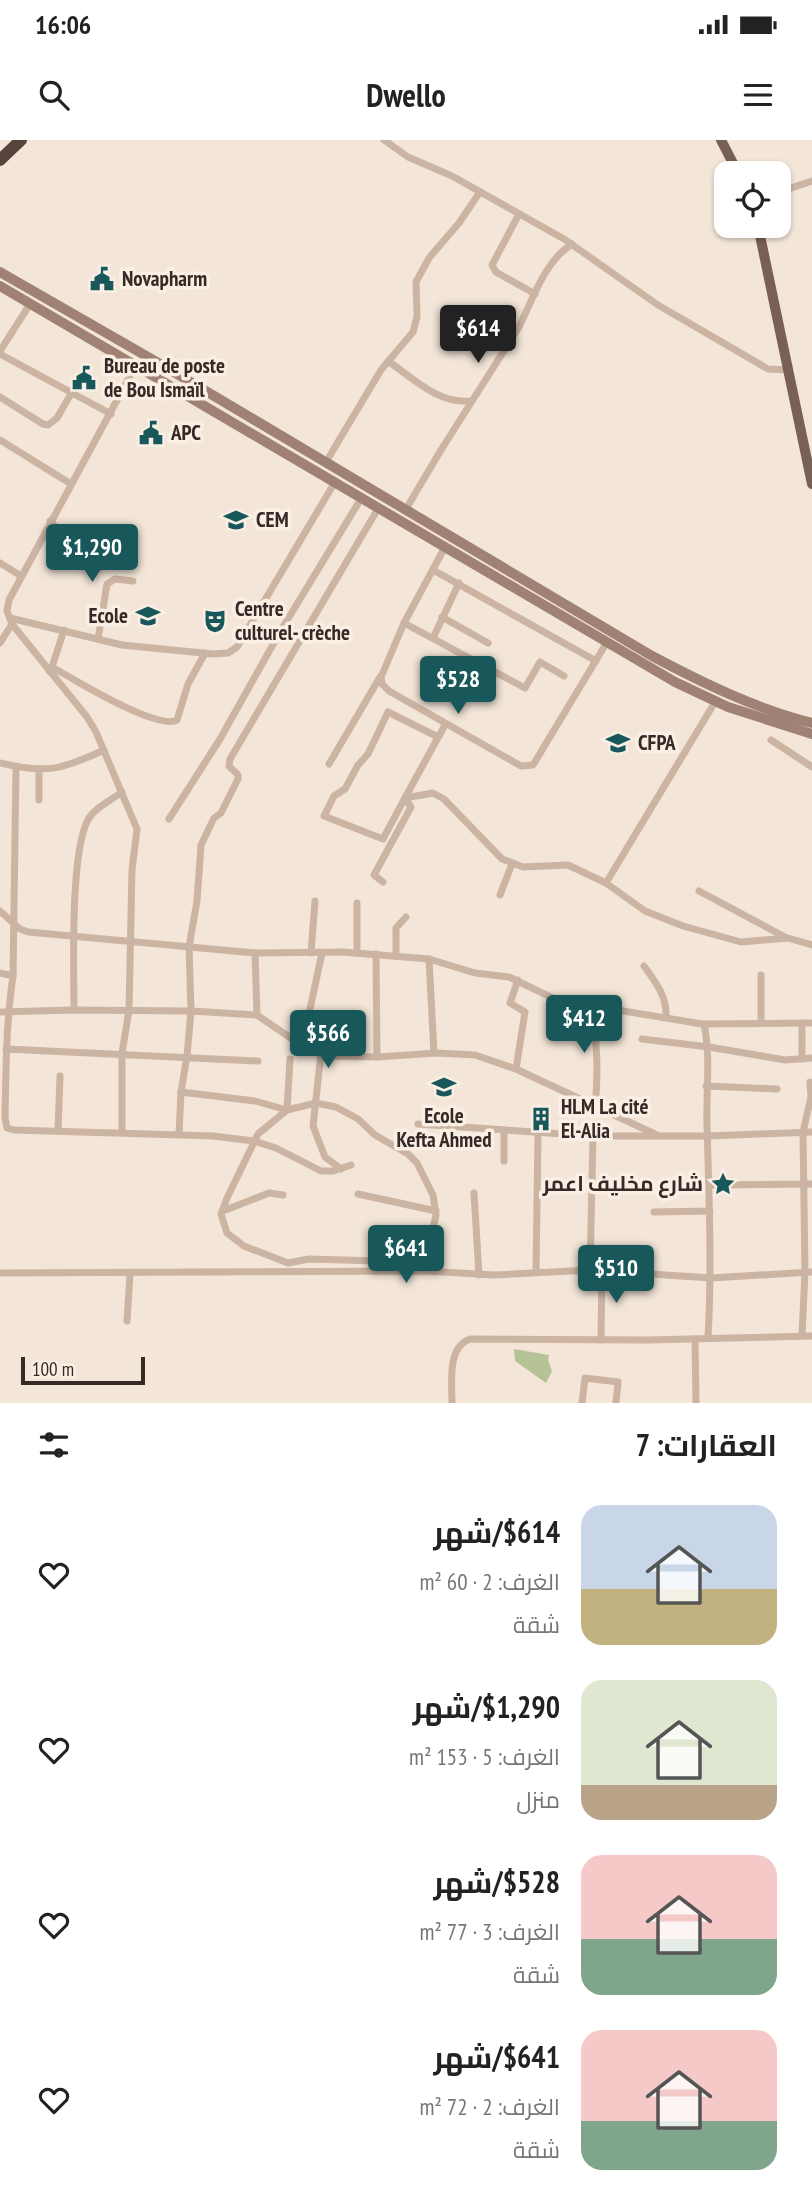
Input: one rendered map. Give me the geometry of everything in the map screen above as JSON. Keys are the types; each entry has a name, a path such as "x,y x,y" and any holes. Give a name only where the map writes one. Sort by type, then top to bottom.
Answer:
{"highway":[{"path":"0,160 21,140"}],"main road":[{"path":"721,140 731,161"},
{"path":"760,238 812,484"},
{"path":"0,272 671,666 746,701 812,723"},
{"path":"0,286 607,642 715,702 759,719 812,734"}],"street":[{"path":"384,140 408,157 480,192 572,244 659,305 768,369 788,370"},
{"path":"791,188 812,181"},
{"path":"326,462 388,361 413,332 417,317 416,282 429,258 459,223 480,192"},
{"path":"519,214 492,265 496,272 534,294"},
{"path":"406,509 519,327 555,258 572,244"},
{"path":"30,304 0,352 111,414"},
{"path":"388,361 439,397 471,401"},
{"path":"122,1132 122,1053 129,1010 132,870 137,829 88,717 11,621 8,611 9,600 21,576 136,365"},
{"path":"0,397 48,425 57,418 72,392"},
{"path":"0,440 71,484"},
{"path":"11,621 64,630 122,645 228,653 237,647 335,482"},
{"path":"169,819 220,739 280,632 362,497"},
{"path":"179,1134 191,1011 188,947 197,901 201,845 238,779 236,772 229,766 230,759 379,507"},
{"path":"50,521 75,542 114,549"},
{"path":"329,764 381,677 404,623 445,547"},
{"path":"0,564 21,576"},
{"path":"433,570 596,661"},
{"path":"98,639 107,584 114,579 133,581"},
{"path":"433,638 459,583"},
{"path":"442,617 488,643"},
{"path":"0,643 11,621"},
{"path":"404,623 525,688 540,662 564,676"},
{"path":"51,669 64,630"},
{"path":"381,677 382,684 389,691 445,725 521,766 533,765 607,642"},
{"path":"51,669 107,699 152,718 172,722 178,717 188,684 205,653"},
{"path":"606,883 715,702"},
{"path":"438,737 388,712 368,754 358,765 345,789 334,796 324,816 383,839 445,725"},
{"path":"771,740 812,767"},
{"path":"0,763 39,771 72,765 104,750"},
{"path":"16,767 7,914 14,924 28,932 255,953 357,953 429,959 475,973 509,977 549,998 704,1024 812,1023"},
{"path":"38,800 39,771"},
{"path":"74,1010 75,891 83,833 90,815 122,792"},
{"path":"405,798 433,793 444,799 475,829 493,852 512,864 523,867 568,865 606,883 645,911 683,926 741,942 786,938"},
{"path":"383,882 374,875 411,807 405,798"},
{"path":"499,895 512,864"},
{"path":"699,891 786,938 812,945"},
{"path":"312,953 315,901"},
{"path":"357,903 357,953"},
{"path":"396,956 396,928 406,917"},
{"path":"14,924 13,976 4,1011 5,1118 8,1128 213,1136 254,1141 276,1148 321,1171 333,1171 351,1165"},
{"path":"255,953 257,1015"},
{"path":"302,1046 322,953"},
{"path":"376,954 377,1058"},
{"path":"429,959 434,1053"},
{"path":"644,966 664,995 666,1017"},
{"path":"0,973 13,976"},
{"path":"761,975 761,1023"},
{"path":"516,1069 525,1012 510,1003 518,980"},
{"path":"591,1004 597,1037 595,1106"},
{"path":"4,1011 129,1010 257,1015 302,1046 333,1056 377,1058 434,1053 475,1055 516,1069 657,1136"},
{"path":"802,1023 802,1059"},
{"path":"704,1024 709,1047 706,1086 711,1278 708,1338"},
{"path":"642,1039 785,1060 812,1058"},
{"path":"6,1049 258,1060"},
{"path":"321,1053 313,1126 325,1157 341,1168"},
{"path":"287,1110 290,1059"},
{"path":"58,1131 60,1076"},
{"path":"802,1336 809,1272 808,1184 803,1132 811,1097 810,1082"},
{"path":"706,1086 777,1089"},
{"path":"181,1092 255,1101 287,1110"},
{"path":"316,1103 336,1107 358,1119 375,1135 408,1154 417,1163 433,1195 436,1211 430,1242 424,1251 412,1256 378,1261 319,1259 288,1263 244,1246 227,1233 222,1222 223,1210 254,1141 272,1120 287,1110 316,1103"},
{"path":"418,1124 593,1136 708,1136 812,1132"},
{"path":"504,1130 504,1161"},
{"path":"536,1272 538,1133"},
{"path":"590,1270 593,1136"},
{"path":"710,1185 808,1184"},
{"path":"223,1210 269,1193 283,1195"},
{"path":"474,1193 479,1275"},
{"path":"358,1194 436,1211"},
{"path":"654,1212 710,1211"},
{"path":"319,1259 319,1272"},
{"path":"0,1273 426,1271 479,1275 602,1270 711,1278 809,1272"},
{"path":"601,1340 602,1270"},
{"path":"127,1321 131,1274"},
{"path":"452,1403 452,1372 457,1349 461,1342 470,1339 601,1340 812,1336"},
{"path":"695,1339 696,1403"},
{"path":"582,1403 585,1378 618,1382 616,1403"}],"green space":[{"path":"514,1349 549,1355 552,1371 546,1383 515,1361"}],"place":[{"name":"Novapharm","path":"102,279"},
{"name":"Bureau de poste de Bou Ismaïl","path":"84,378"},
{"name":"APC","path":"151,433"},
{"name":"CEM","path":"236,520"},
{"name":"Ecole","path":"148,616"},
{"name":"Centre culturel- crèche","path":"215,621"},
{"name":"CFPA","path":"618,743"},
{"name":"Ecole Kefta Ahmed","path":"444,1087"},
{"name":"HLM La cité El-Alia","path":"541,1119"},
{"name":"شارع مخليف اعمر","path":"723,1184"}]}
